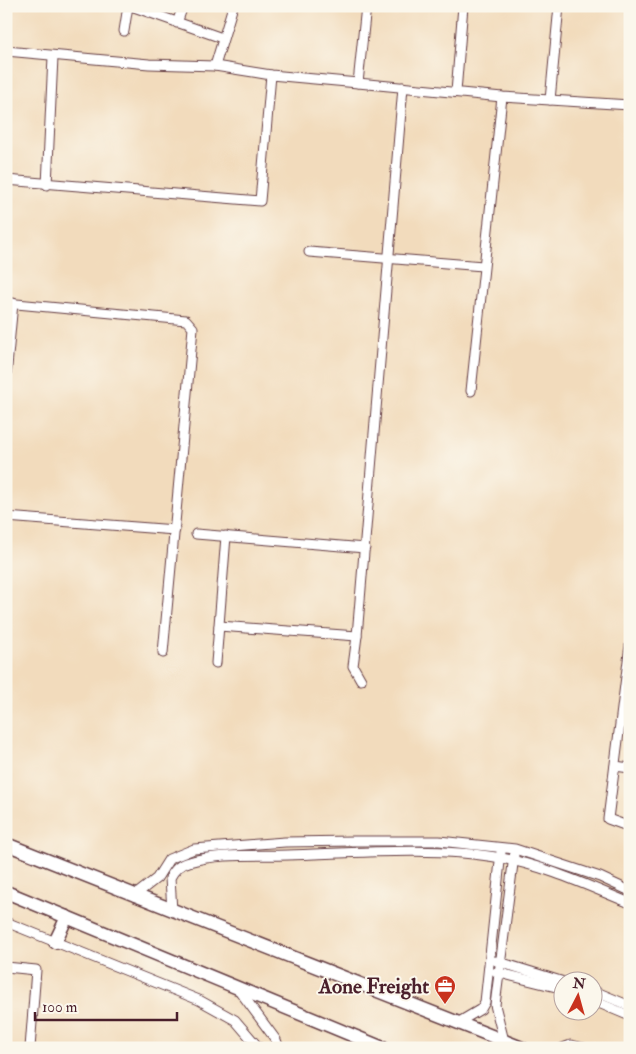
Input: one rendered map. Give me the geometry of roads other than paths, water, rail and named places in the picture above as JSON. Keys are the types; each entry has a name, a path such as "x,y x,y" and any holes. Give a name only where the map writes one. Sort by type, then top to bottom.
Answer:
{"main road":[{"path":"6,844 522,1048"},
{"path":"6,892 383,1048"},
{"path":"55,942 67,917"}],"street":[{"path":"124,31 130,6 222,38"},
{"path":"177,23 183,6"},
{"path":"214,66 233,6"},
{"path":"358,83 366,6"},
{"path":"456,92 463,6"},
{"path":"550,100 558,6"},
{"path":"6,51 53,57 149,64 214,66 271,75 502,97 630,105"},
{"path":"46,185 53,57"},
{"path":"6,180 46,185 260,202 271,75"},
{"path":"361,680 353,666 403,87"},
{"path":"471,391 502,97"},
{"path":"309,252 483,266"},
{"path":"6,377 10,303 186,320 190,323 192,328 163,653"},
{"path":"6,517 175,530"},
{"path":"196,534 364,548"},
{"path":"216,663 226,536"},
{"path":"219,626 357,636"},
{"path":"630,645 627,699 608,819 630,827"},
{"path":"615,766 630,768"},
{"path":"134,896 157,878 169,859 194,849 286,842 355,841 439,841 501,846 600,877 630,891"},
{"path":"459,1022 481,1009 485,1002 490,970 501,846"},
{"path":"504,1040 495,1012 515,849"},
{"path":"172,911 170,878 179,866 188,862 215,858 355,852 434,853 500,858 578,881 630,903"},
{"path":"6,922 199,1000 235,1020 259,1048"},
{"path":"491,960 554,979"},
{"path":"6,967 36,970 30,1048"},
{"path":"490,970 554,986"},
{"path":"239,990 280,1048"},
{"path":"604,997 628,1008"},
{"path":"604,1003 628,1008"},
{"path":"563,1048 571,1045 584,1048"}],"place":[{"name":"Aone Freight","path":"445,1005"}]}
